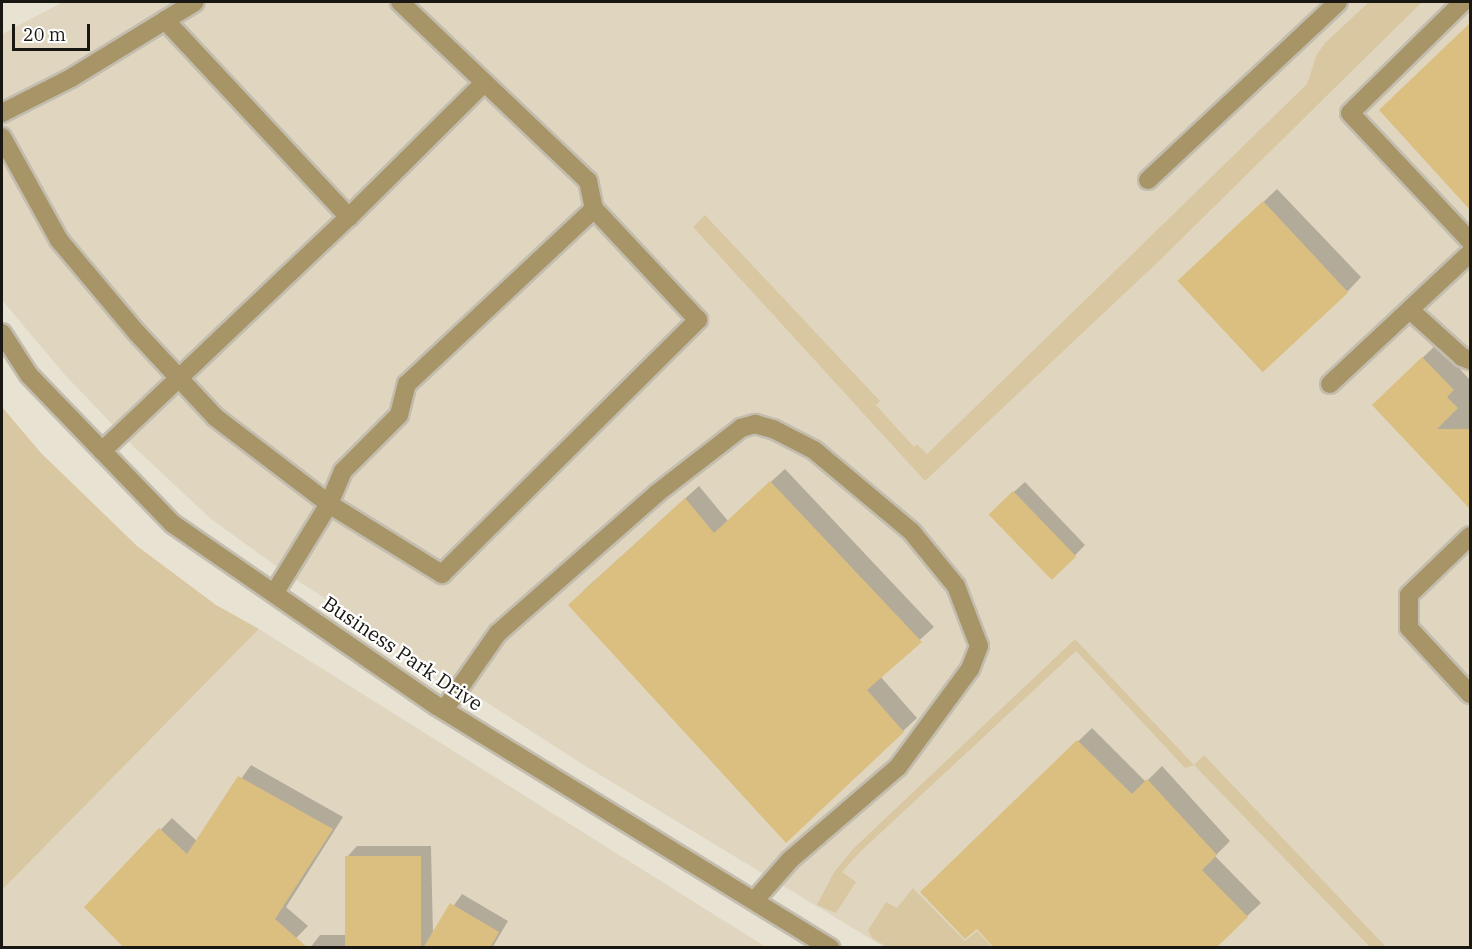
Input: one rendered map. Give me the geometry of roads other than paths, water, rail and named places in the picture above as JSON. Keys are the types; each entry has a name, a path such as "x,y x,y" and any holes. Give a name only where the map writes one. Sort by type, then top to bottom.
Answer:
{"street":[{"path":"2,112 71,78 195,2"},
{"path":"2,137 59,240 215,417 329,504 442,574 698,320 594,208 588,181 400,2"},
{"path":"1148,180 1338,2"},
{"path":"1463,2 1350,113 1470,242"},
{"path":"165,20 349,217"},
{"path":"102,451 181,380 484,83"},
{"path":"275,592 329,504 342,471 399,415 407,384 594,208"},
{"path":"1330,384 1470,253"},
{"path":"1410,310 1470,360"},
{"name":"Business Park Drive","path":"2,333 29,375 173,524 444,710 831,948"},
{"path":"444,710 498,633 656,494 741,428 754,423 773,429 814,450 911,531 956,586 979,646 970,669 898,766 790,860 755,900"},
{"path":"1470,536 1409,595 1409,628 1470,694"}]}
